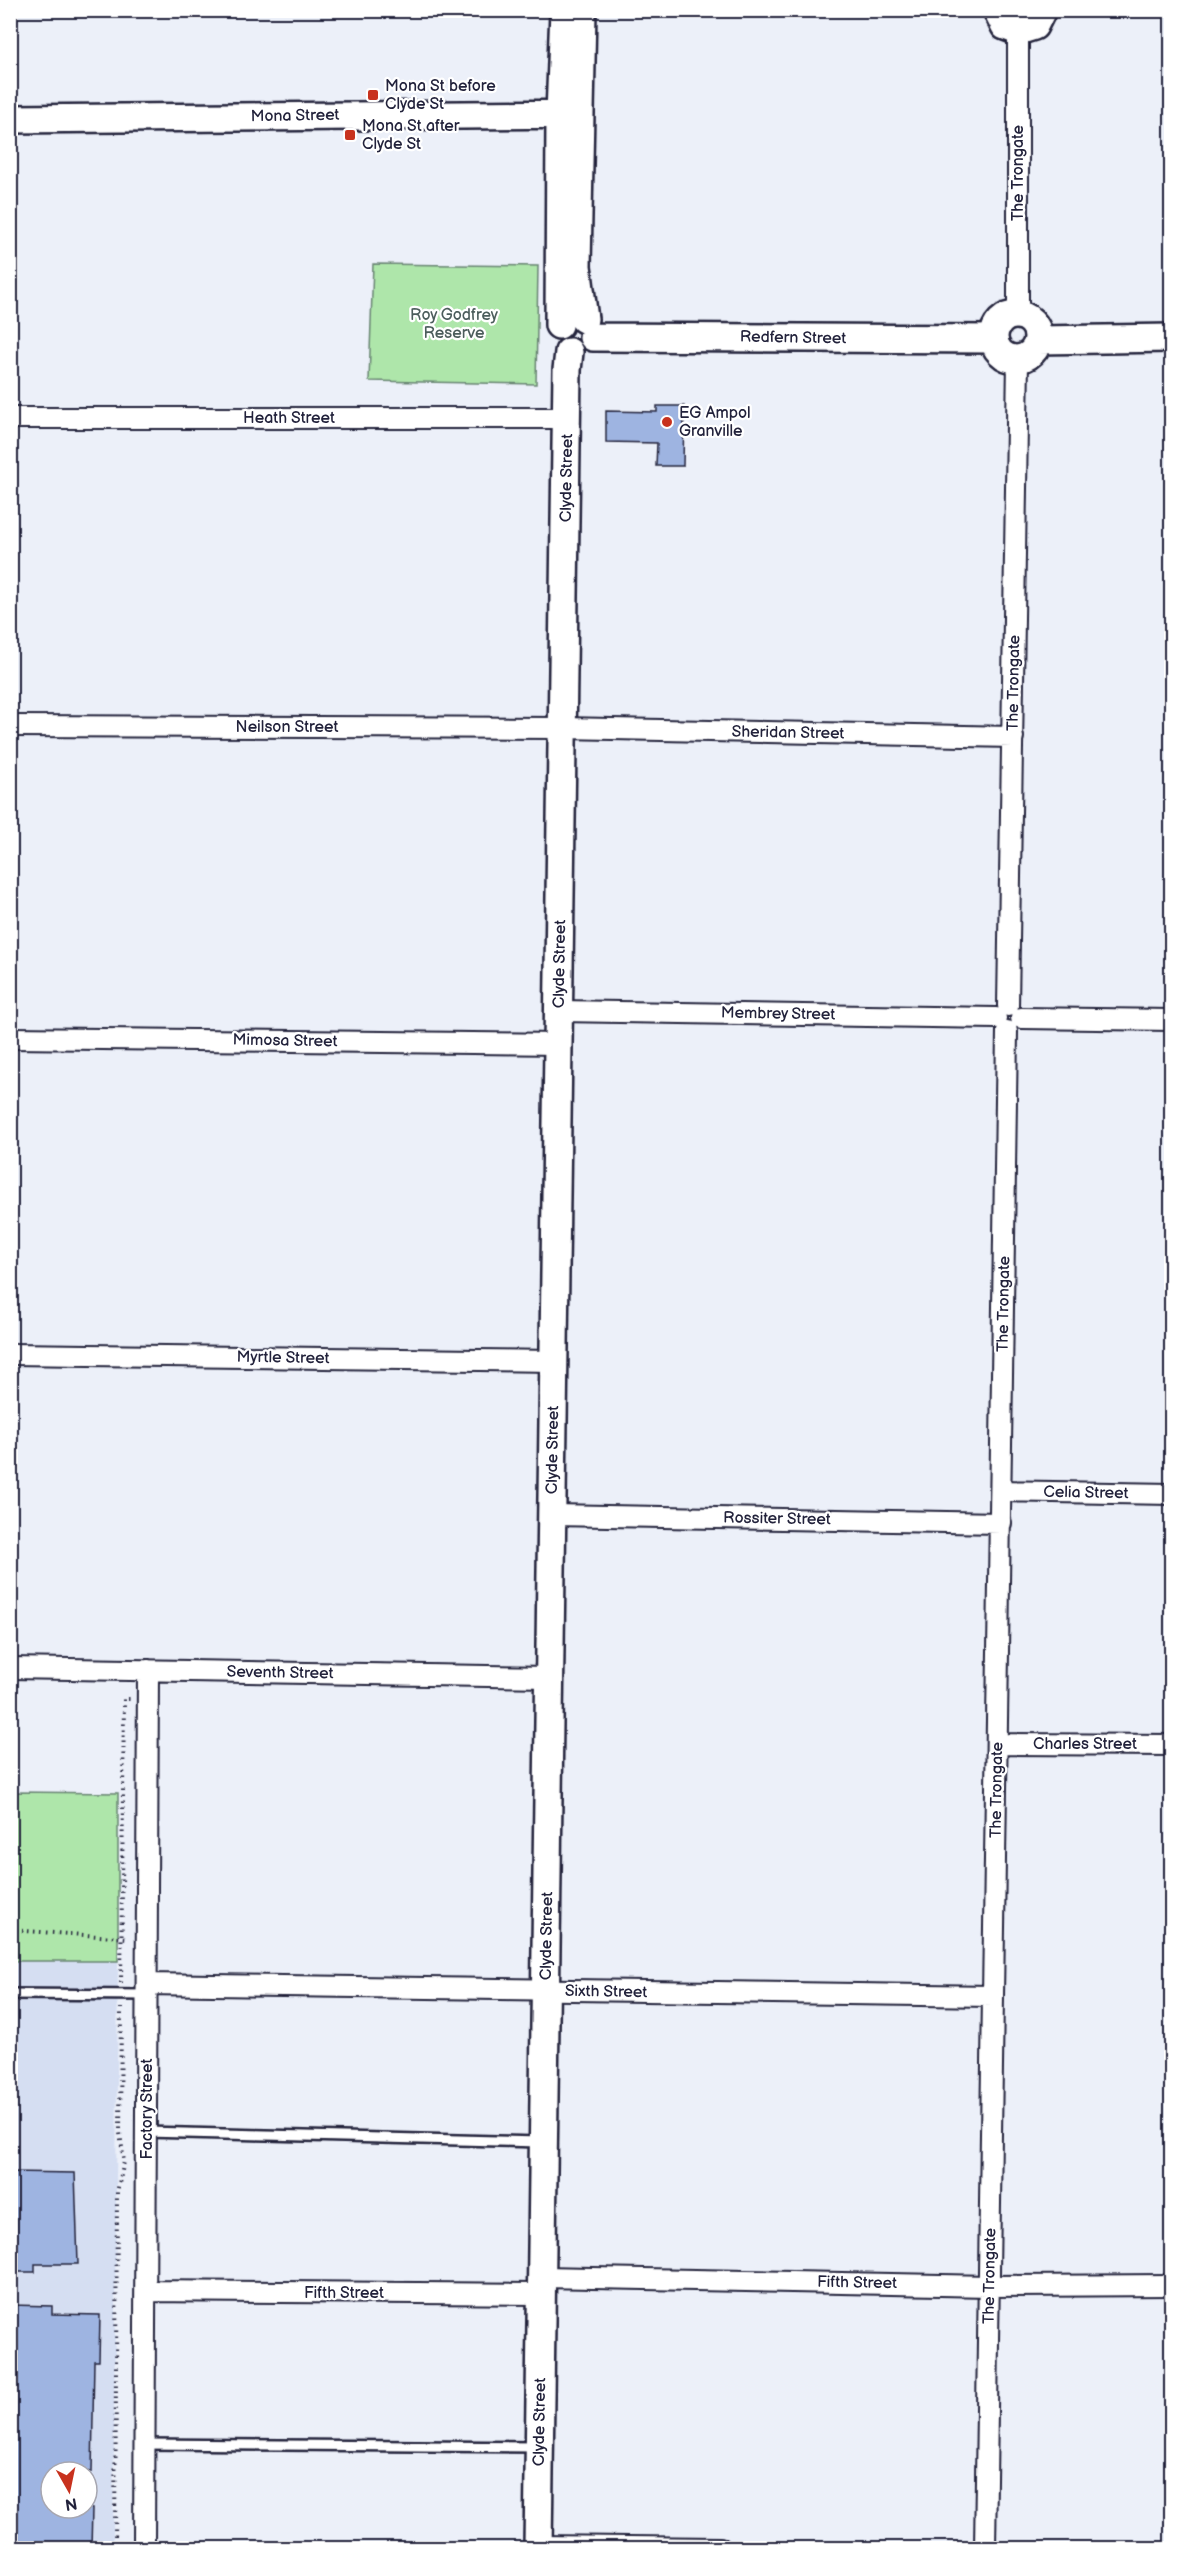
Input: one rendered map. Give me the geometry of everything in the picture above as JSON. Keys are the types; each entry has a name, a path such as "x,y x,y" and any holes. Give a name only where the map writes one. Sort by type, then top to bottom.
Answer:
{"main road":[{"path":"564,10 579,327"},
{"path":"570,114 582,10"},
{"path":"996,10 1005,26 1018,31 1034,26 1042,10"},
{"name":"Mona Street","path":"10,119 570,114"},
{"path":"1018,315 1031,321 1035,326 1038,340 1032,353 1018,360 999,352 994,339 998,324 1010,316 1018,315"},
{"name":"Redfern Street","path":"579,327 994,339"},
{"name":"Clyde Street","path":"538,2547 567,370 569,352 581,352 579,327"},
{"path":"1038,340 1172,338"}],"street":[{"name":"The Trongate","path":"1018,31 1018,315"},
{"name":"The Trongate","path":"985,2548 1018,360"},
{"name":"Heath Street","path":"10,418 568,418"},
{"name":"Neilson Street","path":"10,726 563,728"},
{"name":"Sheridan Street","path":"563,728 1013,737"},
{"name":"Membrey Street","path":"559,1011 1172,1020"},
{"name":"Mimosa Street","path":"10,1038 559,1044"},
{"name":"Myrtle Street","path":"10,1354 555,1361"},
{"name":"Celia Street","path":"1001,1491 1172,1494"},
{"name":"Rossiter Street","path":"553,1515 1001,1523"},
{"name":"Seventh Street","path":"10,1668 550,1677"},
{"name":"Factory Street","path":"144,2548 148,1670"},
{"name":"Charles Street","path":"998,1744 1172,1745"},
{"name":"Sixth Street","path":"147,1990 546,1991 993,1996"},
{"name":"Fifth Street","path":"146,2291 542,2286 1172,2285"},
{"path":"538,2547 720,2548"}],"lane":[{"path":"10,1994 121,1995 147,1990"},
{"path":"146,2132 544,2142"},
{"path":"145,2444 540,2447"}],"path":[{"path":"115,2548 117,2192 124,2162 120,2133 124,1700 148,1699"},
{"path":"10,1930 148,1939"}],"shaded area":[{"path":"10,1961 118,1961 113,2548 11,2548"}],"green space":[{"name":"Roy Godfrey Reserve","path":"373,264 538,266 536,384 369,381"},
{"path":"11,1792 118,1793 118,1961 11,1961"}],"building":[{"path":"657,406 684,406 683,466 656,466 657,443 606,442 606,411 657,412"},
{"path":"10,2172 75,2173 78,2264 35,2264 35,2272 10,2272"},
{"path":"10,2305 52,2306 52,2314 100,2315 99,2361 94,2361 92,2460 39,2460 39,2520 92,2520 91,2548 10,2548"}],"place":[{"name":"Mona St before Clyde St","path":"373,95"},
{"name":"Mona St after Clyde St","path":"350,135"},
{"name":"EG Ampol Granville","path":"667,422"}]}
